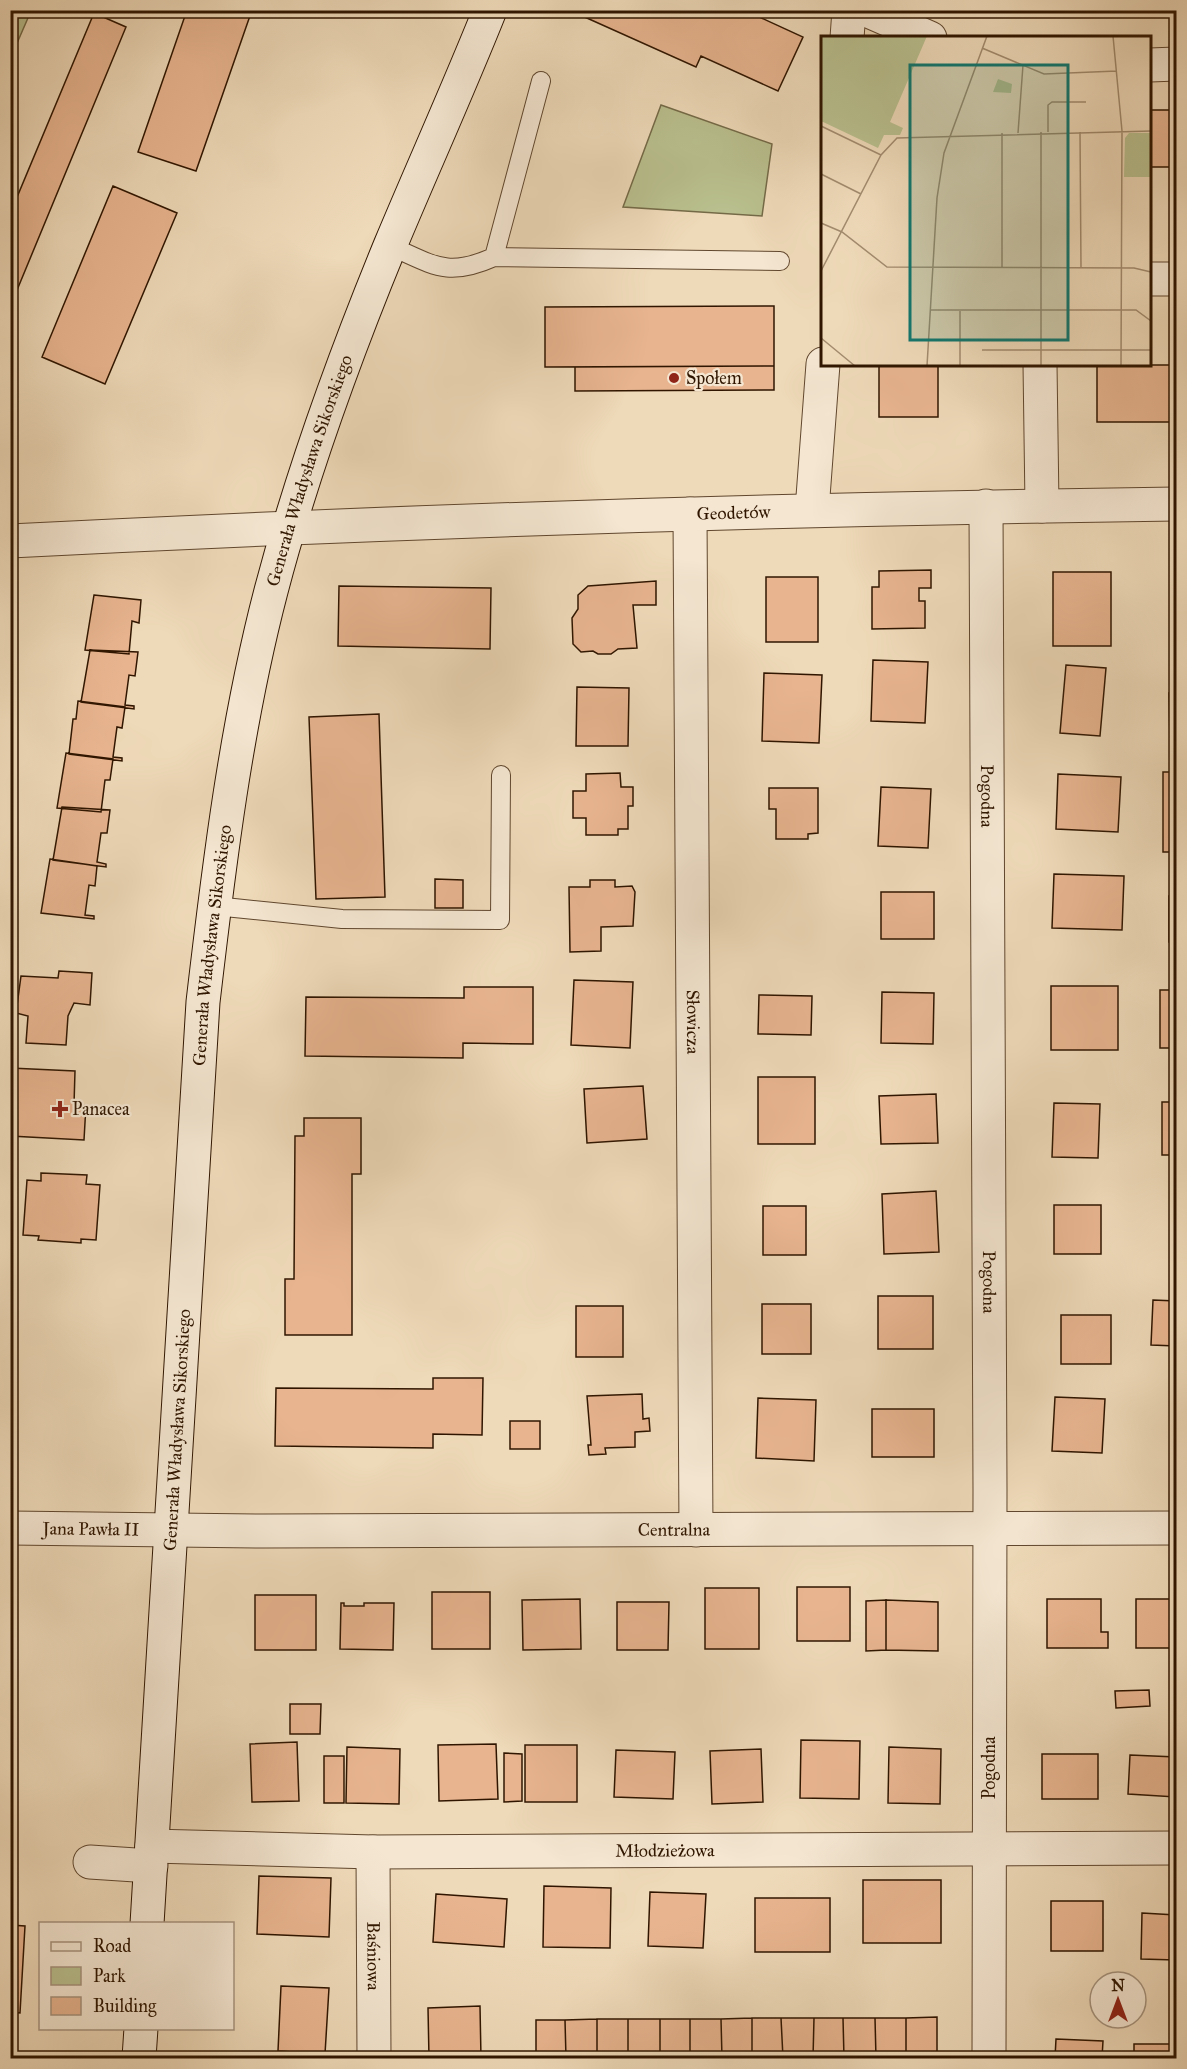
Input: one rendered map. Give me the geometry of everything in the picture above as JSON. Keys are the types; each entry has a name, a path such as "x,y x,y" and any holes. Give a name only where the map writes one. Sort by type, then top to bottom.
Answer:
{"street":[{"name":"Generała Władysława Sikorskiego","path":"147,1922 203,1002 215,906 255,660 290,526 339,375 390,246 490,10"},
{"path":"847,36 849,10"},
{"path":"866,10 925,36"},
{"path":"1151,65 1176,64"},
{"path":"1151,279 1176,279"},
{"path":"812,510 823,366"},
{"path":"1040,366 1042,506"},
{"name":"Geodetów","path":"10,541 290,526 812,510 1176,504"},
{"name":"Pogodna","path":"986,506 990,1528 989,2058"},
{"name":"Słowicza","path":"690,514 696,1530"},
{"name":"Jana Pawła II","path":"10,1528 171,1530"},
{"name":"Centralna","path":"171,1530 1176,1528"},
{"name":"Młodzieżowa","path":"90,1862 151,1856 374,1852 1176,1848"},
{"name":"Baśniowa","path":"374,1852 374,2058"},
{"path":"140,2058 141,2030"}],"lane":[{"path":"494,257 541,81"},
{"path":"390,246 449,269 461,269 494,257 780,261"},
{"path":"215,906 342,919 500,920 501,775"}],"green space":[{"path":"10,11 31,11 11,57"},
{"path":"661,105 772,144 762,216 623,207"}],"building":[{"path":"187,10 252,10 196,171 138,152"},
{"path":"569,10 709,10 719,15 722,10 744,10 803,37 778,91 701,56 696,67"},
{"path":"94,13 126,27 10,307 10,214"},
{"path":"1151,110 1176,110 1176,167 1151,167"},
{"path":"113,186 177,213 105,384 42,357"},
{"path":"774,306 774,366 545,367 545,307"},
{"path":"1176,365 1176,422 1097,422 1097,366"},
{"name":"Społem","path":"774,366 774,390 575,391 575,367"},
{"path":"879,366 938,366 938,417 879,417"},
{"path":"931,570 931,588 919,588 919,601 925,601 925,628 872,629 872,587 879,587 879,571"},
{"path":"1053,572 1111,572 1111,646 1053,646"},
{"path":"766,577 818,577 818,642 766,642"},
{"path":"656,581 656,605 633,605 637,648 618,649 611,654 598,654 593,651 581,652 573,644 572,618 578,609 578,595 588,586"},
{"path":"339,586 491,588 490,649 338,646"},
{"path":"94,595 141,600 139,623 132,621 129,654 85,650"},
{"path":"90,650 138,652 135,676 129,675 125,705 134,706 134,709 81,702"},
{"path":"873,660 928,662 925,723 871,721"},
{"path":"1066,665 1106,668 1100,736 1060,733"},
{"path":"764,673 822,675 819,743 762,741"},
{"path":"577,687 629,688 628,746 576,746"},
{"path":"1169,693 1176,693 1176,742 1170,742"},
{"path":"78,701 125,707 122,728 117,727 113,757 122,758 122,761 69,754 73,719 76,719"},
{"path":"379,714 385,897 316,899 309,717"},
{"path":"66,753 113,759 110,780 105,780 101,812 57,808"},
{"path":"1163,772 1176,772 1176,852 1163,852"},
{"path":"620,773 621,787 633,787 633,806 628,806 628,829 618,829 618,835 586,835 586,818 573,818 573,791 586,791 586,774"},
{"path":"1058,774 1121,777 1118,832 1056,829"},
{"path":"881,787 931,789 928,848 878,846"},
{"path":"769,788 818,788 818,833 808,834 808,839 776,839 776,809 769,809"},
{"path":"62,807 110,810 107,833 101,833 97,862 106,864 106,867 53,860"},
{"path":"50,859 97,866 95,886 89,885 85,915 94,916 94,919 41,913"},
{"path":"1054,874 1124,876 1122,930 1052,928"},
{"path":"435,879 463,880 463,908 435,908"},
{"path":"590,880 615,880 615,887 632,886 635,892 633,926 601,927 601,951 570,952 569,887 590,887"},
{"path":"881,892 934,892 934,939 881,939"},
{"path":"1169,896 1176,896 1176,942 1169,942"},
{"path":"59,971 92,973 90,1005 74,1003 68,1016 66,1045 26,1043 28,1016 16,1013 21,976 58,978"},
{"path":"574,980 633,982 630,1048 571,1045"},
{"path":"1051,986 1118,986 1118,1050 1051,1050"},
{"path":"464,987 533,987 533,1044 463,1043 463,1058 305,1056 306,997 464,998"},
{"path":"1160,990 1176,990 1176,1048 1160,1048"},
{"path":"882,992 934,993 933,1044 881,1043"},
{"path":"759,995 812,996 811,1035 758,1034"},
{"path":"10,1068 75,1071 74,1105 86,1105 84,1140 10,1136"},
{"path":"758,1077 815,1077 815,1144 758,1144"},
{"path":"643,1086 647,1139 587,1143 584,1089"},
{"path":"936,1094 938,1143 881,1144 879,1096"},
{"path":"1162,1102 1176,1102 1176,1155 1162,1155"},
{"path":"1054,1103 1100,1104 1098,1158 1052,1157"},
{"path":"304,1118 361,1118 361,1174 352,1174 352,1335 285,1335 285,1279 294,1279 295,1136 304,1136"},
{"path":"41,1173 87,1175 86,1184 100,1185 96,1240 81,1239 81,1243 38,1240 39,1236 23,1235 27,1180 41,1181"},
{"path":"936,1191 939,1252 884,1254 882,1194"},
{"path":"1175,1194 1176,1247 1173,1247"},
{"path":"1054,1205 1101,1205 1101,1254 1054,1254"},
{"path":"763,1206 806,1206 806,1255 763,1255"},
{"path":"878,1296 933,1296 933,1349 878,1349"},
{"path":"1153,1300 1176,1301 1176,1346 1151,1345"},
{"path":"762,1304 811,1304 811,1354 762,1354"},
{"path":"576,1306 623,1306 623,1357 576,1357"},
{"path":"1061,1315 1111,1315 1111,1364 1061,1364"},
{"path":"433,1378 483,1378 482,1435 433,1434 433,1448 275,1446 276,1388 433,1389"},
{"path":"642,1394 643,1419 649,1418 650,1431 635,1432 635,1447 605,1448 606,1454 589,1455 588,1445 591,1445 587,1396"},
{"path":"1055,1397 1105,1399 1102,1453 1052,1451"},
{"path":"758,1398 816,1400 814,1461 756,1458"},
{"path":"872,1409 934,1409 934,1457 872,1457"},
{"path":"510,1421 540,1421 540,1449 510,1449"},
{"path":"797,1587 850,1587 850,1641 797,1641"},
{"path":"705,1588 759,1588 759,1649 705,1649"},
{"path":"432,1592 490,1592 490,1649 432,1649"},
{"path":"255,1595 316,1595 316,1650 255,1650"},
{"path":"580,1599 581,1649 523,1650 522,1600"},
{"path":"1047,1599 1101,1599 1101,1632 1108,1632 1108,1648 1047,1648"},
{"path":"1136,1599 1176,1599 1176,1648 1136,1648"},
{"path":"886,1600 938,1602 938,1651 886,1650"},
{"path":"886,1600 886,1650 866,1651 866,1601"},
{"path":"617,1602 669,1602 668,1650 617,1650"},
{"path":"341,1603 344,1603 344,1606 364,1606 364,1603 394,1603 393,1650 340,1649"},
{"path":"1149,1690 1150,1706 1116,1708 1115,1691"},
{"path":"290,1704 321,1704 320,1734 290,1734"},
{"path":"801,1740 860,1741 859,1799 800,1798"},
{"path":"297,1742 299,1801 252,1802 250,1744"},
{"path":"496,1744 498,1799 439,1801 438,1745"},
{"path":"525,1745 577,1745 577,1802 525,1802"},
{"path":"347,1747 400,1749 399,1804 346,1803"},
{"path":"889,1747 941,1749 940,1804 888,1803"},
{"path":"761,1749 763,1802 712,1804 710,1751"},
{"path":"616,1750 675,1752 673,1799 614,1797"},
{"path":"504,1753 522,1754 522,1801 504,1802"},
{"path":"1042,1754 1098,1754 1098,1799 1042,1799"},
{"path":"1130,1755 1176,1757 1176,1797 1128,1794"},
{"path":"324,1756 344,1756 344,1803 324,1803"},
{"path":"259,1876 331,1878 329,1937 257,1934"},
{"path":"863,1880 941,1880 941,1943 863,1943"},
{"path":"544,1886 611,1888 610,1948 543,1947"},
{"path":"650,1892 706,1894 703,1948 648,1946"},
{"path":"436,1894 507,1899 504,1947 433,1942"},
{"path":"755,1898 830,1898 830,1952 755,1952"},
{"path":"1051,1901 1103,1901 1103,1951 1051,1951"},
{"path":"1142,1913 1176,1915 1176,1960 1141,1959"},
{"path":"10,1925 25,1926 20,2013 10,2012"},
{"path":"281,1986 329,1988 325,2054 278,2051"},
{"path":"480,2006 481,2058 429,2058 428,2008"},
{"path":"937,2017 937,2058 906,2058 906,2018"},
{"path":"752,2018 781,2018 783,2058 752,2058"},
{"path":"752,2018 752,2058 722,2058 721,2019"},
{"path":"781,2018 814,2018 813,2058 783,2058"},
{"path":"814,2018 843,2018 844,2058 813,2058"},
{"path":"843,2018 875,2018 876,2058 844,2058"},
{"path":"875,2018 906,2018 906,2058 876,2058"},
{"path":"597,2019 628,2019 628,2058 597,2058"},
{"path":"597,2019 597,2058 566,2058 565,2020"},
{"path":"628,2019 660,2019 660,2058 628,2058"},
{"path":"660,2019 690,2019 690,2058 660,2058"},
{"path":"690,2019 721,2019 722,2058 690,2058"},
{"path":"536,2020 565,2020 566,2058 536,2058"},
{"path":"1056,2039 1103,2041 1102,2058 1055,2058"},
{"path":"1134,2044 1176,2044 1176,2058 1134,2058"}],"place":[{"name":"Społem","path":"674,378"},
{"name":"Panacea","path":"60,1109"}]}
